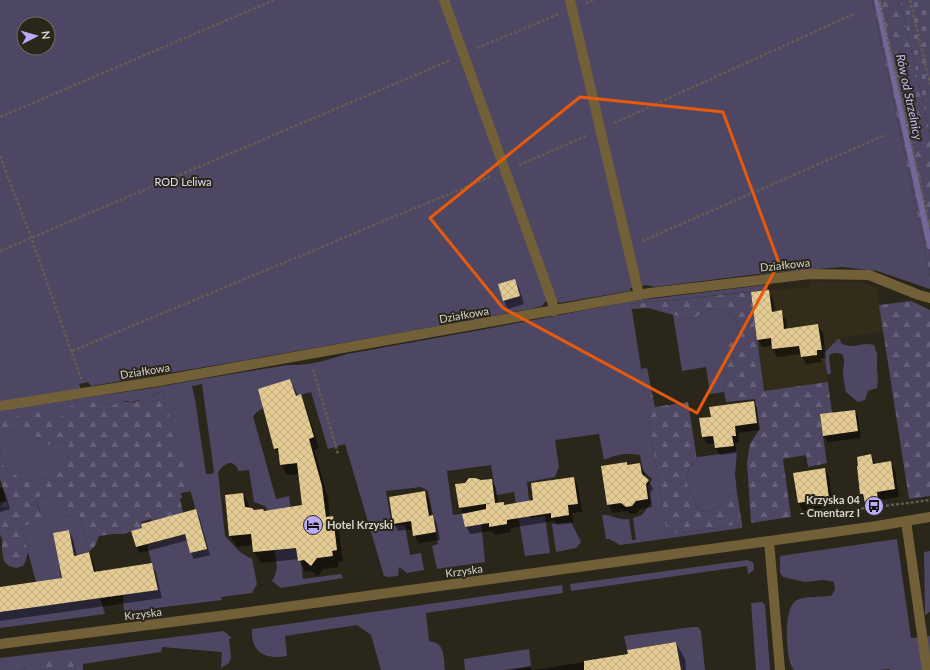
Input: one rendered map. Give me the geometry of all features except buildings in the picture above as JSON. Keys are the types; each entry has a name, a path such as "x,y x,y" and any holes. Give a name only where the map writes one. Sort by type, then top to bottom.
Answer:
{"street":[{"path":"444,0 552,301 554,311"},
{"path":"571,4 640,295"},
{"name":"Działkowa","path":"0,406 159,381 640,295 810,274 869,275 930,298"},
{"name":"Krzyska","path":"0,644 234,614 769,541 930,517"},
{"path":"906,521 927,670"},
{"path":"769,541 780,670"}],"path":[{"path":"0,117 274,0"},
{"path":"0,251 464,54 571,4 593,0"},
{"path":"879,0 930,226"},
{"path":"910,0 930,84"},
{"path":"72,351 505,171 856,13"},
{"path":"628,247 885,135"},
{"path":"0,156 31,237 86,392"},
{"path":"308,355 338,454"}],"highlighted area":[{"path":"580,97 723,112 779,263 697,413 503,308 430,218"}],"shaded area":[{"path":"811,281 860,282 877,288 883,331 838,339 824,354 828,382 764,391 751,292 811,287"}],"green space":[{"name":"ROD Leliwa","path":"0,0 872,0 923,240 930,277 930,289 877,271 842,267 758,274 655,287 647,285 630,288 630,291 559,303 556,300 545,302 542,306 530,309 256,358 91,386 88,382 79,384 81,389 0,402"},
{"path":"872,0 900,0 930,133 930,277 923,240"},
{"path":"900,0 930,0 930,133"},
{"path":"765,285 769,290 631,304 667,535 742,524 742,528 620,545 606,539 602,515 629,519 632,540 636,540 633,518 642,515 651,503 648,486 652,479 643,471 640,455 622,454 604,460 599,434 555,440 559,467 555,477 527,482 531,518 545,516 550,553 525,556 514,492 496,495 491,465 447,471 453,515 480,511 485,562 437,569 432,546 438,544 428,491 421,487 386,491 392,526 405,525 410,555 421,553 424,570 407,573 399,567 398,576 384,576 345,444 328,449 311,392 296,396 290,379 263,408 253,416 276,499 289,496 298,561 301,561 303,579 341,574 343,578 281,588 272,581 277,568 270,514 265,506 254,502 249,470 238,471 237,467 232,463 228,463 218,472 225,536 240,552 252,559 257,584 252,593 221,597 222,600 124,612 123,595 158,590 147,544 157,542 151,519 159,520 179,514 190,553 207,549 162,391 144,399 132,402 126,401 113,405 99,401 64,412 62,416 58,418 52,418 48,413 0,420 0,411 8,409 152,388 288,365 308,364 347,354 633,301","holes":["202,384 214,472 211,474 206,474 192,386"]},
{"path":"751,292 764,391 828,382 832,413 820,415 827,463 808,467 806,455 783,459 791,517 751,523 747,462 750,444 759,430 755,399 726,402 724,392 727,380 724,366 725,353 730,343 736,339 739,331 736,321 730,313 718,309 706,310 696,317 688,319 648,308 632,309 631,304"},
{"path":"911,301 930,310 930,496 909,499 879,305"},
{"path":"718,309 730,313 736,321 739,331 736,339 730,343 724,366 727,380 724,392 710,394 706,367 682,371 673,315 688,319 696,317 706,310"},
{"path":"838,339 840,339 841,343 848,346 868,344 874,345 877,354 877,388 868,391 865,400 858,402 846,392 843,375 844,361 842,354 833,353 829,356 831,374 827,374 824,353"},
{"path":"647,368 655,407 688,402 697,460 689,467 687,476 688,489 695,501 698,511 709,512 722,505 731,494 737,493 742,524 667,535 641,369"},
{"path":"162,391 191,491 181,493 182,498 180,499 183,513 159,520 151,519 141,522 142,528 123,534 99,536 95,546 89,552 79,514 65,517 59,508 44,496 38,497 38,506 45,521 21,526 28,552 26,560 23,566 16,568 9,566 4,561 2,539 0,534 0,503 6,501 0,478 0,450 4,467 12,471 19,478 29,481 52,478 55,472 56,462 59,459 68,459 70,454 68,445 61,441 57,441 49,445 42,443 35,436 5,427 0,427 0,420 43,411 48,413 52,418 58,417 62,416 67,407 99,401 113,405 121,402 135,402"},
{"path":"0,427 5,427 35,436 42,443 49,445 60,441 68,445 71,453 52,478 29,481 19,478 12,471 4,467 0,450"},
{"path":"737,451 735,474 737,493 731,494 722,505 709,512 698,511 695,501 688,489 687,476 689,467 697,460 697,457"},
{"path":"44,496 59,508 65,517 79,514 89,552 74,555 69,530 54,533 64,603 100,598 105,614 0,628 0,612 41,606 21,526 40,512 37,502 38,497"},
{"path":"571,522 581,542 576,548 556,552 552,524"},
{"path":"897,539 911,638 930,636 930,670 794,670 789,659 787,641 789,611 797,600 831,596 835,590 834,582 824,580 805,582 783,577 780,573 780,556"},
{"path":"930,551 930,612 925,615 924,552"},
{"path":"747,560 753,562 754,567 753,571 748,574 747,566 571,591 570,584"},
{"path":"562,585 563,593 426,613 429,641 439,645 443,651 445,670 381,670 371,635 357,625 285,636 287,656 282,657 273,657 263,654 256,649 252,639 252,629"},
{"path":"762,602 765,605 770,670 756,670 751,603"},
{"path":"698,627 701,631 705,670 681,670 676,642 627,650 624,636"},
{"path":"224,631 232,638 229,639 231,658 229,663 221,668 222,652 162,647 161,652 83,664 83,670 75,670 74,665 38,662 20,670 0,670 0,658"},
{"path":"529,649 531,666 504,670 465,670 464,659"},
{"path":"55,658 70,660 74,665 75,670 20,670 38,662"}],"waterway":[{"name":"Rów od Strzelnicy","path":"877,0 930,246"}],"place":[{"name":"Krzyska 04 - Cmentarz I","path":"874,506"},
{"name":"Hotel Krzyski","path":"313,525"}]}
